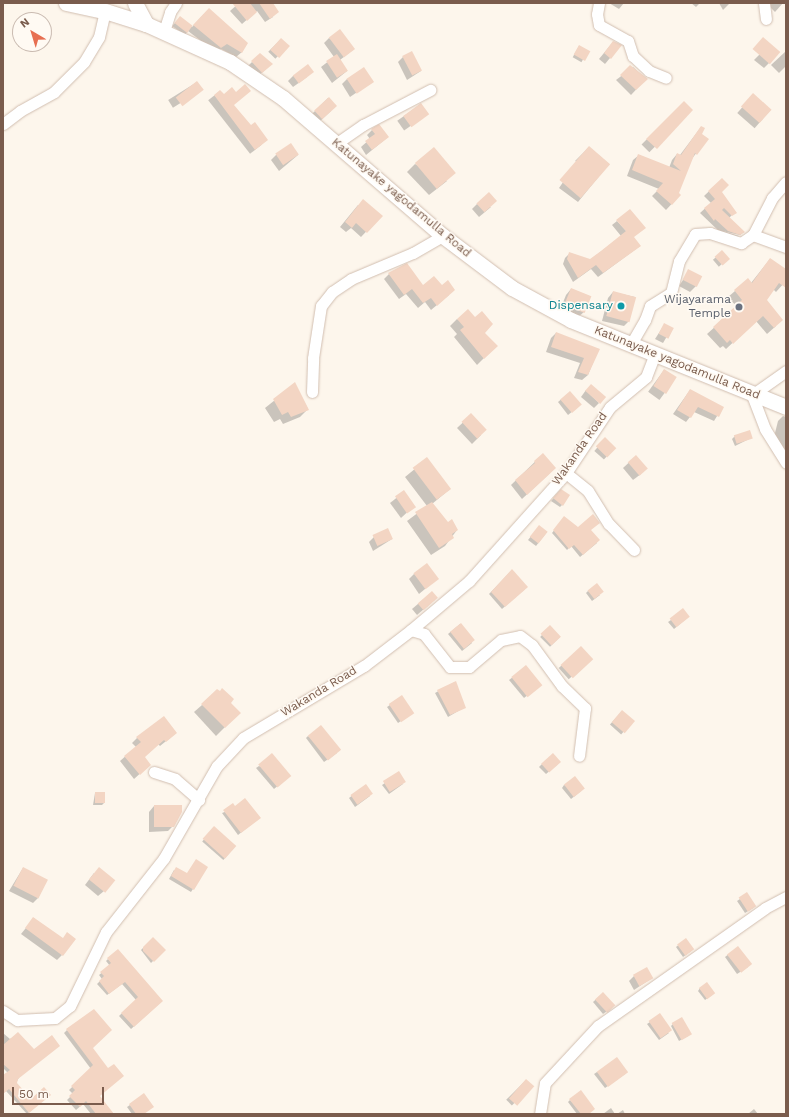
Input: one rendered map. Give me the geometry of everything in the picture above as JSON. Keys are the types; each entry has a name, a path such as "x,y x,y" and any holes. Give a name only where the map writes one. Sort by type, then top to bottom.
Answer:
{"main road":[{"name":"Katunayake yagodamulla Road","path":"66,3 105,11 146,24 230,62 283,98 443,236 512,288 571,320 655,353 752,395 786,407"},
{"path":"135,3 146,24"}],"street":[{"path":"164,31 170,12 176,3"},
{"path":"599,3 597,14 599,25 628,41 633,56 649,71 666,78"},
{"path":"764,3 766,19"},
{"path":"3,124 20,111 54,92 84,62 99,36 105,11"},
{"path":"337,144 363,125 430,90"},
{"path":"631,344 645,320 650,306 671,293 679,261 695,234 710,233 741,243 751,236 772,198 786,182"},
{"path":"312,392 313,358 321,306 332,292 351,279 414,253 443,236"},
{"path":"751,236 786,247"},
{"name":"Wakanda Road","path":"3,1011 16,1020 55,1018 70,1006 106,932 164,858 218,766 243,738 364,666 411,630 469,581 566,473 610,407 646,377 655,353"},
{"path":"786,371 752,395 765,429 786,463"},
{"path":"566,473 588,491 609,524 634,550"},
{"path":"411,630 424,634 450,667 469,668 500,640 520,636 526,640 562,686 585,708 579,756"},
{"path":"154,772 175,779 199,800"},
{"path":"540,1114 545,1082 598,1026 765,908 786,897"}],"building":[{"path":"232,3 250,3 257,12 247,21"},
{"path":"259,3 273,3 279,12 270,19"},
{"path":"209,8 248,43 242,53 227,44 221,48 193,25"},
{"path":"180,16 193,26 187,33 174,23"},
{"path":"340,29 355,49 344,57 329,37"},
{"path":"763,37 780,52 770,64 753,49"},
{"path":"281,38 290,46 279,58 270,50"},
{"path":"613,41 622,45 611,59 604,53"},
{"path":"579,45 590,51 585,61 574,55"},
{"path":"412,51 422,71 412,76 402,56"},
{"path":"260,53 273,64 262,73 251,61"},
{"path":"337,54 348,71 337,78 326,61"},
{"path":"308,64 314,72 299,83 293,75"},
{"path":"630,65 648,79 636,90 620,75"},
{"path":"364,67 374,82 357,94 347,79"},
{"path":"197,81 204,90 182,106 176,98"},
{"path":"245,84 251,91 234,105 251,125 255,122 268,140 255,150 214,95 220,90 224,94 232,87 236,92"},
{"path":"753,93 772,110 760,123 741,106"},
{"path":"329,97 337,106 322,119 314,110"},
{"path":"684,101 693,110 657,149 646,139"},
{"path":"421,103 429,114 411,127 403,116"},
{"path":"379,124 389,137 372,150 365,141 375,134 371,129"},
{"path":"701,126 705,128 702,134 709,139 697,155 695,153 679,193 681,195 672,205 656,191 663,183 632,170 638,154 681,171 673,164 677,153 681,155"},
{"path":"291,143 299,155 283,165 275,154"},
{"path":"589,146 610,164 581,198 559,180"},
{"path":"434,147 456,173 437,189 415,163"},
{"path":"722,178 729,185 722,192 737,213 732,216 724,208 722,210 745,232 740,235 728,231 715,219 714,221 704,208 715,199 708,191"},
{"path":"489,192 497,201 484,212 476,203"},
{"path":"363,199 383,216 367,233 356,223 352,228 345,222"},
{"path":"630,209 646,228 634,237 641,246 603,273 596,265 578,278 567,259 569,252 590,259 626,231 616,220"},
{"path":"722,250 730,259 723,266 715,257"},
{"path":"770,258 786,269 786,288 779,283 767,300 783,320 774,328 763,316 733,344 730,340 727,343 713,327 742,300 734,290 748,278 752,283"},
{"path":"407,263 423,285 434,276 442,285 448,280 455,290 437,306 431,298 423,303 412,289 404,295 388,273"},
{"path":"688,269 702,276 697,287 683,280"},
{"path":"571,288 591,296 585,313 564,305"},
{"name":"Dispensary","path":"613,291 636,297 629,322 606,316"},
{"path":"468,309 475,317 482,311 493,324 485,333 498,346 484,359 460,330 464,327 457,319"},
{"path":"664,323 674,328 668,339 659,334"},
{"path":"556,332 600,349 588,375 578,372 584,358 551,347"},
{"path":"664,369 677,377 666,394 653,386"},
{"path":"295,382 309,410 291,417 288,412 282,415 273,399"},
{"path":"591,384 606,397 600,404 585,391"},
{"path":"690,389 724,407 719,417 698,407 691,418 677,410"},
{"path":"570,391 582,405 572,413 560,400"},
{"path":"471,413 487,430 477,439 461,422"},
{"path":"750,430 753,439 737,444 734,435"},
{"path":"605,437 616,448 607,458 596,446"},
{"path":"543,453 556,468 527,495 515,480 535,463 534,461"},
{"path":"636,455 648,469 640,476 628,462"},
{"path":"427,457 451,489 437,500 413,468"},
{"path":"561,489 570,495 563,506 553,498"},
{"path":"404,490 416,507 407,514 395,496"},
{"path":"432,502 448,522 452,519 458,530 452,534 454,538 439,548 415,512"},
{"path":"593,514 600,523 591,530 600,540 583,555 574,545 569,549 553,530 564,516 578,527"},
{"path":"539,525 548,532 538,544 530,537"},
{"path":"388,528 393,539 377,546 372,535"},
{"path":"427,563 439,579 425,589 413,573"},
{"path":"512,569 528,587 505,607 491,592"},
{"path":"597,583 604,592 594,599 588,590"},
{"path":"432,591 438,598 424,610 418,603"},
{"path":"683,608 690,617 676,627 670,618"},
{"path":"461,623 475,640 464,649 450,632"},
{"path":"550,625 561,637 551,646 540,634"},
{"path":"581,646 593,659 573,678 561,665"},
{"path":"526,665 542,685 528,697 511,677"},
{"path":"456,681 466,708 450,715 437,690"},
{"path":"222,688 234,699 231,703 241,713 225,728 201,704 217,689 220,691"},
{"path":"402,695 414,713 401,722 389,704"},
{"path":"622,710 635,721 625,733 612,722"},
{"path":"164,716 177,733 166,742 164,740 145,757 151,765 140,775 124,756 141,742 136,737"},
{"path":"321,725 341,750 328,761 308,736"},
{"path":"272,753 291,776 277,788 258,765"},
{"path":"553,753 561,762 549,773 541,764"},
{"path":"399,771 406,782 390,792 383,781"},
{"path":"575,776 585,789 574,797 564,785"},
{"path":"366,784 373,794 357,805 350,795"},
{"path":"95,792 105,792 105,803 95,803"},
{"path":"245,798 261,818 241,833 223,810 233,803 235,806"},
{"path":"154,805 182,805 182,812 174,827 154,827"},
{"path":"214,826 236,846 225,859 203,839"},
{"path":"196,859 208,867 194,890 171,876 176,867 187,873"},
{"path":"23,867 48,880 38,898 13,886"},
{"path":"99,867 115,880 105,893 89,879"},
{"path":"747,892 756,906 748,912 739,897"},
{"path":"33,917 63,938 67,932 76,939 63,956 25,928"},
{"path":"153,937 166,950 154,962 143,951 143,947"},
{"path":"686,938 694,949 685,956 677,944"},
{"path":"738,946 752,964 741,973 727,955"},
{"path":"118,949 163,1001 134,1027 121,1013 138,997 125,982 109,994 99,981 104,976 100,972 111,963 107,958"},
{"path":"647,967 653,978 639,986 633,975"},
{"path":"707,982 715,993 707,999 699,988"},
{"path":"603,992 615,1005 607,1013 595,1000"},
{"path":"94,1009 112,1030 93,1048 108,1068 114,1064 124,1076 100,1096 114,1114 96,1114 86,1101 80,1107 69,1096 75,1090 71,1086 93,1065 66,1029"},
{"path":"660,1013 672,1030 661,1038 649,1021"},
{"path":"682,1017 692,1034 682,1040 672,1023"},
{"path":"18,1032 34,1049 52,1035 60,1046 18,1079 17,1083 31,1099 44,1087 51,1095 29,1113 9,1089 3,1094 3,1075 10,1070 3,1064 3,1045"},
{"path":"617,1057 628,1072 608,1087 597,1072"},
{"path":"526,1079 534,1086 517,1106 509,1099"},
{"path":"581,1090 595,1109 589,1114 581,1114 569,1099"},
{"path":"144,1093 154,1107 144,1114 136,1114 129,1104"}],"place":[{"name":"Dispensary","path":"621,306"},
{"name":"Wijayarama Temple","path":"739,307"}]}
